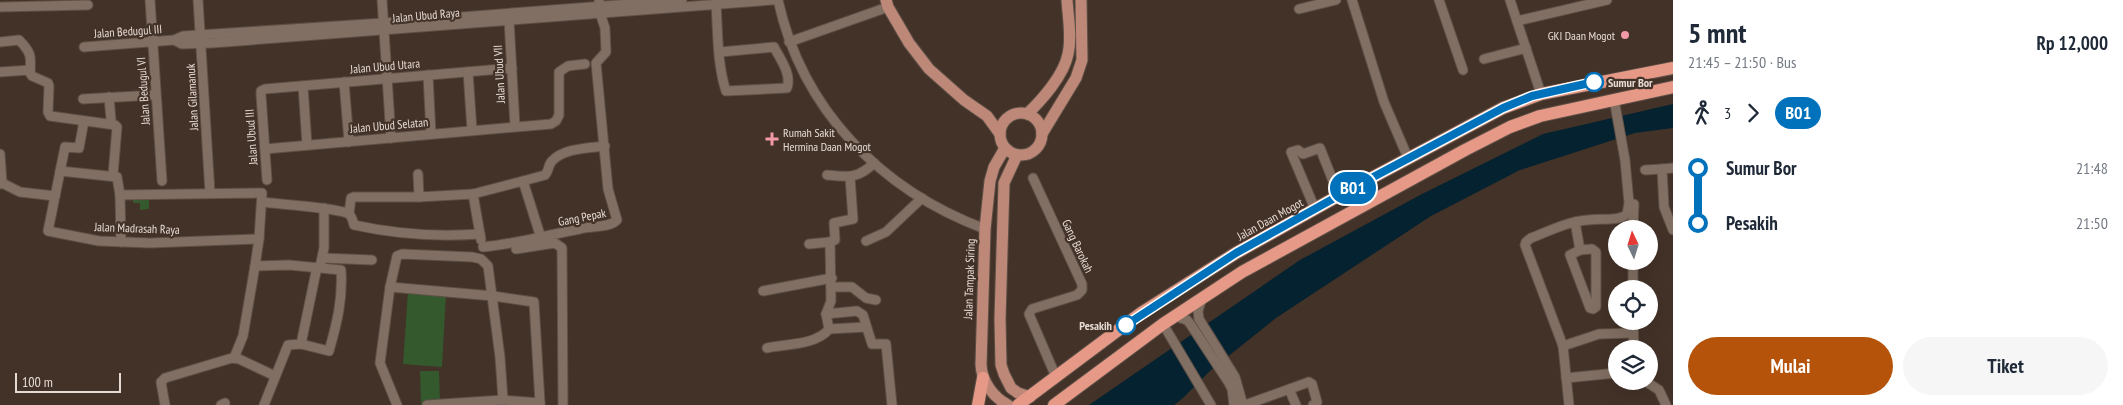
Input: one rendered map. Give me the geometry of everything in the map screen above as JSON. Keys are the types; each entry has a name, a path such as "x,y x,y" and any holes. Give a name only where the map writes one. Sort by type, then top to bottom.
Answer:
{"highway":[{"name":"Jalan Daan Mogot","path":"1018,405 1141,313 1236,253 1347,191 1503,108 1541,94 1673,68"},
{"path":"1054,405 1202,296 1334,220 1510,128 1540,116 1673,87"},
{"path":"1319,207 1323,216 1334,220"},
{"path":"1303,216 1312,221 1313,229 1311,233"},
{"path":"978,405 983,378"}],"main road":[{"path":"1027,114 1044,98 1068,56 1067,0"},
{"path":"887,4 909,43 929,69 964,100 987,116 1000,134 1005,148 1017,155 1024,155 1037,148 1042,134 1076,78 1082,60 1081,0"},
{"path":"1000,134 1005,120 1015,114 1027,114 1037,122 1042,134"},
{"path":"987,116 1005,120"},
{"name":"Jalan Tampak Siring","path":"983,378 981,365 981,320 985,229 990,181 994,167 1005,148"},
{"path":"1017,155 1004,183 1000,319 1001,365 1012,388 1018,393 1030,397"},
{"path":"981,320 991,326 1000,319"},
{"path":"983,378 993,394 1008,405"}],"street":[{"name":"Jalan Bedugul VI","path":"150,0 162,181"},
{"name":"Jalan Gilamanuk","path":"198,0 210,193"},
{"path":"382,0 391,138"},
{"name":"Jalan Ubud Raya","path":"201,39 509,20 610,6 682,0"},
{"name":"Jalan Ubud Raya","path":"660,3 716,4 773,0"},
{"path":"778,0 789,42 816,96 830,118 874,164 922,198 953,216 985,229"},
{"path":"1300,9 1336,0"},
{"path":"1352,0 1384,102 1408,158"},
{"path":"1439,0 1463,70"},
{"path":"1510,0 1541,94"},
{"path":"1560,0 1561,10"},
{"path":"1517,21 1607,0"},
{"path":"0,7 26,3 88,5"},
{"path":"716,4 720,52 723,81 726,91 787,88 789,83 788,76 774,47 720,52"},
{"path":"789,42 887,4"},
{"path":"605,28 610,6"},
{"name":"Jalan Ubud Raya","path":"384,27 593,9"},
{"path":"593,9 605,28"},
{"name":"Jalan Ubud VII","path":"509,20 515,126"},
{"name":"Gang Pepak","path":"483,247 612,224 617,220 608,189 596,63 606,52 605,28"},
{"name":"Jalan Bedugul III","path":"84,47 174,40 183,36 201,39"},
{"path":"0,42 19,40 29,50 32,76 48,83 48,114 117,126 113,175"},
{"path":"1484,59 1526,48"},
{"name":"Jalan Ubud Selatan","path":"265,149 551,124 559,116 559,72 568,66 585,64"},
{"name":"Jalan Ubud Utara","path":"261,91 512,68"},
{"path":"0,72 30,70"},
{"path":"468,72 472,130"},
{"path":"428,75 431,134"},
{"path":"344,82 349,142"},
{"path":"303,86 306,146"},
{"name":"Jalan Ubud III","path":"261,91 267,180"},
{"path":"83,99 156,95"},
{"path":"110,97 111,120"},
{"path":"1614,99 1618,112 1618,126 1626,150 1634,203 1634,220"},
{"path":"0,154 1,183 20,192 55,196 65,147 78,149 80,147 84,121"},
{"path":"480,234 412,234 354,225 349,214 351,198 354,196 419,197 474,194 545,175 552,162 569,153 580,149 605,146"},
{"path":"1319,207 1291,152 1298,150 1303,154 1320,148 1336,186 1347,191"},
{"path":"1569,405 1563,346 1525,245 1531,238 1575,222 1621,218 1627,214 1626,150"},
{"path":"827,176 850,178 864,173 874,164"},
{"path":"1644,170 1673,168"},
{"path":"1662,169 1664,207 1673,230"},
{"path":"60,171 113,175 119,179 120,242"},
{"path":"418,174 419,197"},
{"path":"809,244 835,240 834,223 853,219 850,178"},
{"name":"Gang Barokah","path":"1033,178 1082,284 1082,290 1077,295 1032,309 1029,314 1056,377"},
{"path":"523,181 541,238"},
{"path":"120,195 210,193 262,198 349,214"},
{"path":"474,194 480,234 485,250 494,252 555,243 562,248 563,405"},
{"name":"Jalan Madrasah Raya","path":"55,196 48,231 99,241 120,242 150,243 259,239"},
{"path":"234,358 243,336 259,239 262,198"},
{"path":"866,241 886,232 922,198"},
{"path":"301,344 320,264 324,208"},
{"path":"1575,222 1580,250"},
{"path":"829,329 826,314 831,301 832,283 830,242"},
{"path":"1592,249 1596,252 1596,307 1593,309 1590,308 1571,258 1572,253 1580,250 1592,249"},
{"path":"397,405 380,363 390,286 397,256 400,254 472,257 481,259 488,266 493,296 503,400"},
{"path":"255,266 372,260"},
{"path":"264,405 288,345 301,344 329,351 340,313 341,270 320,264"},
{"path":"763,291 832,283 852,287 866,298 876,300"},
{"path":"390,286 493,296 533,302 535,304 540,404 503,400 427,405"},
{"path":"1202,296 1199,303 1199,319 1229,376 1234,405"},
{"path":"826,314 857,311 863,315 872,344 886,344 892,405"},
{"path":"1174,316 1187,320 1191,325 1229,376 1238,385 1244,405 1311,382 1317,402 1314,405"},
{"path":"1163,324 1211,405"},
{"path":"767,348 815,339 824,335 829,329 866,327"},
{"path":"1563,346 1598,334 1633,333 1633,340"},
{"path":"165,405 161,382 165,378 234,358 276,376"},
{"path":"1566,378 1608,374"},
{"path":"1289,389 1296,405"},
{"path":"1658,389 1666,405"}],"green space":[{"path":"133,194 149,194 149,209 140,210 140,203 133,203"},
{"path":"408,291 446,294 442,367 403,364"},
{"path":"420,371 439,371 440,405 421,405"}],"water":[{"path":"1673,104 1673,128 1635,133 1520,170 1431,216 1276,318 1211,370 1174,405 1089,405 1300,260 1422,194 1543,134"}],"bus line":[{"name":"B01","path":"1126,325 1141,313 1236,253 1347,191 1503,108 1532,96 1594,82"}],"place":[{"name":"GKI Daan Mogot","path":"1625,35"},
{"name":"Sumur Bor","path":"1594,82"},
{"name":"Rumah Sakit Hermina Daan Mogot","path":"772,139"},
{"name":"Pesakih","path":"1126,325"}]}
